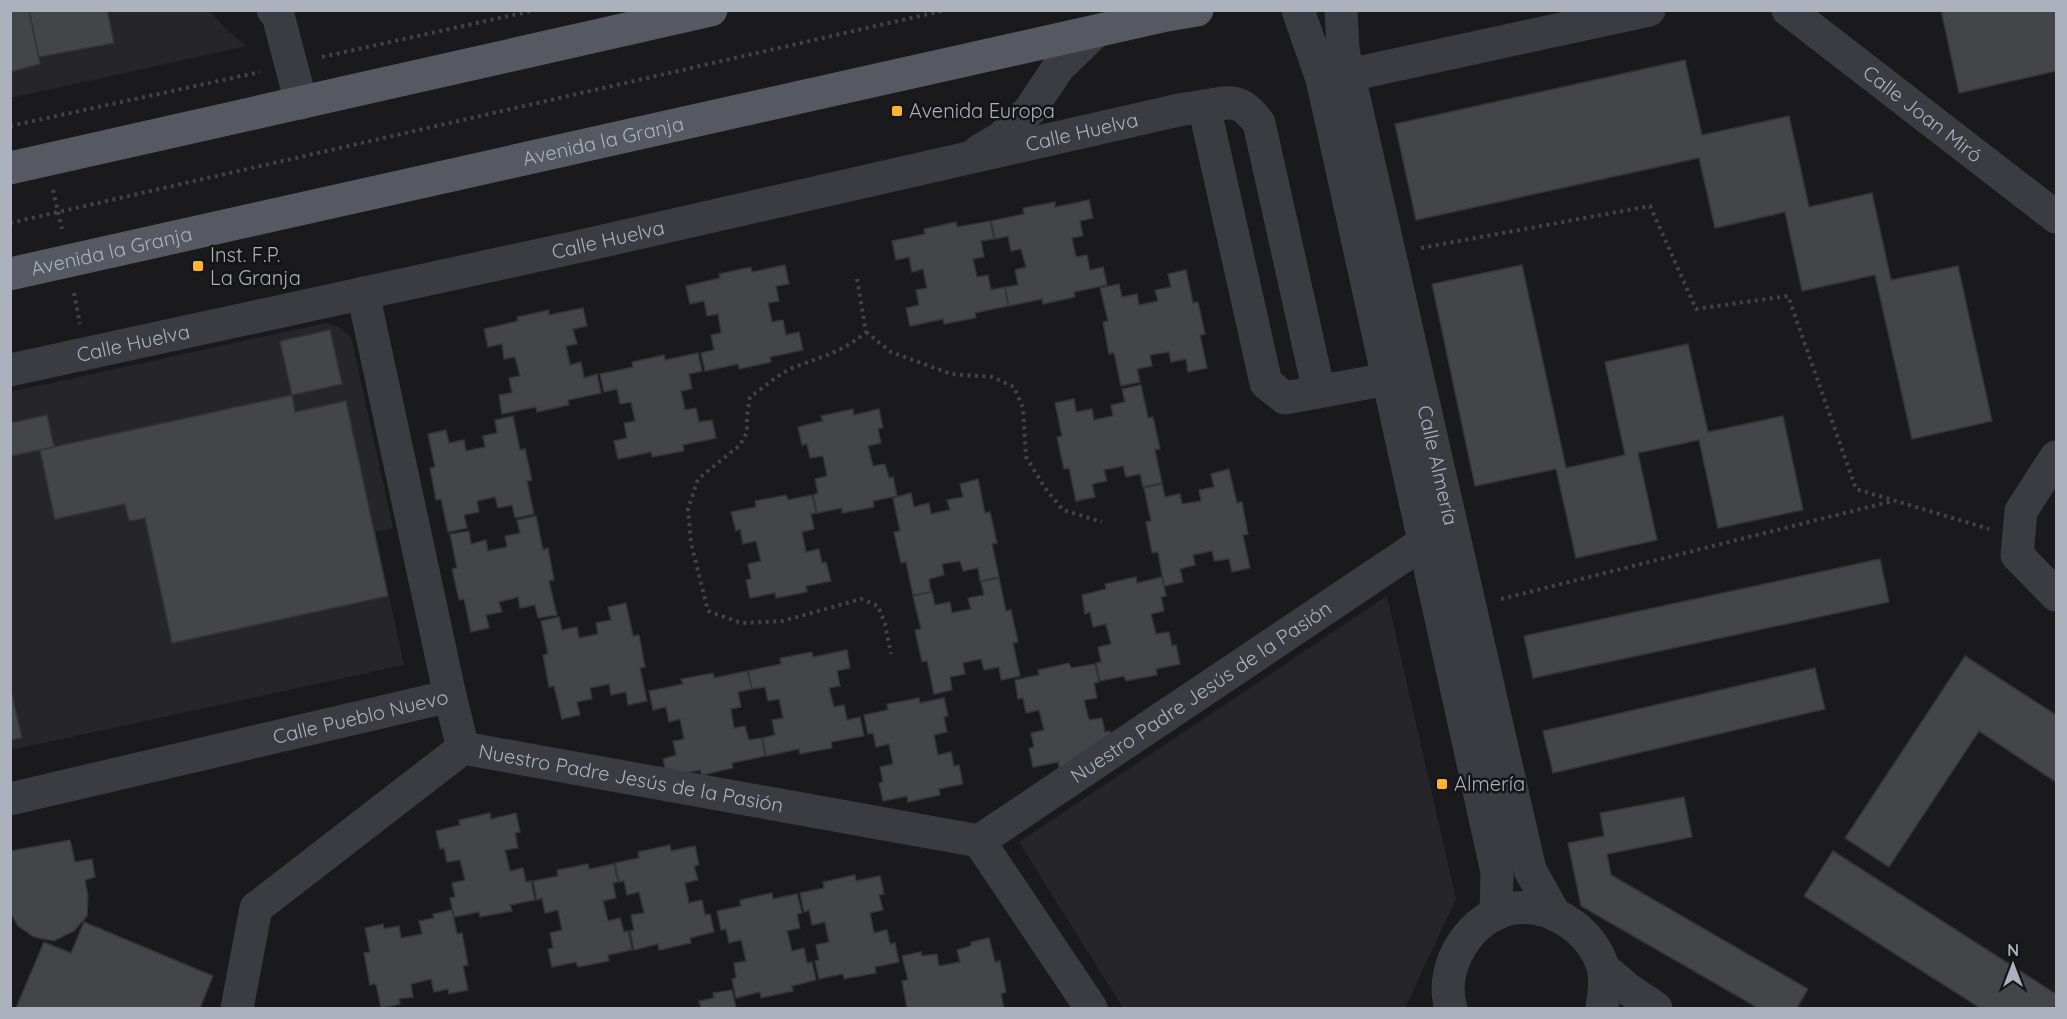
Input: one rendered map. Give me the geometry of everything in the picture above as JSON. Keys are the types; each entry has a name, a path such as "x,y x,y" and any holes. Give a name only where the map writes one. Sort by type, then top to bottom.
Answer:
{"main road":[{"path":"10,168 711,10"},
{"name":"Avenida la Granja","path":"10,274 1197,10"}],"street":[{"path":"273,10 278,15 302,103"},
{"name":"Calle Almería","path":"1298,10 1322,79 1497,872 1496,914"},
{"name":"Calle Almería","path":"1341,10 1343,50 1530,870 1555,915"},
{"path":"1349,75 1649,10"},
{"name":"Calle Joan Miró","path":"1788,10 2056,217"},
{"path":"964,159 1001,138 1016,124 1030,110 1058,68 1095,32"},
{"name":"Calle Huelva","path":"10,370 1179,110 1229,102 1248,108 1259,123 1319,392"},
{"path":"1204,106 1266,383 1285,399 1388,379"},
{"name":"Calle Pueblo Nuevo","path":"10,799 450,696 363,293"},
{"path":"2056,457 2021,511 2017,555 2056,595"},
{"name":"Nuestro Padre Jesús de la Pasión","path":"237,1008 256,908 463,748 979,841 1423,543"},
{"path":"450,696 463,748"},
{"path":"979,841 1091,1008"},
{"path":"1451,1008 1448,977 1457,951 1478,926 1496,914 1515,908 1534,909 1555,915 1582,932 1593,944 1604,969 1629,990 1656,1008"},
{"path":"1602,1008 1604,969"}],"path":[{"path":"10,223 946,10"},
{"path":"1390,253 1650,206 1696,309 1788,296 1856,489 2018,538"},
{"path":"857,279 866,332 891,352 951,374 992,376 1014,387 1023,408 1026,458 1044,488 1064,510 1102,522"},
{"path":"866,332 855,342 831,355 787,370 750,397 747,432 740,446 698,479 688,509 692,543 708,611 741,623 783,621 861,599 878,606 885,624 891,654"},
{"path":"1470,606 1894,501"}],"shaded area":[{"path":"10,11 210,11 246,46 11,98"},
{"path":"326,323 337,326 351,337 393,528 375,532 404,665 11,750 10,392"},
{"path":"1387,596 1456,899 1405,1008 1123,1008 1019,842"}],"building":[{"path":"10,10 29,10 40,64 10,72"},
{"path":"29,10 107,10 114,43 39,57"},
{"path":"1941,10 2056,10 2056,71 1959,93"},
{"path":"1685,60 1702,135 1789,116 1809,207 1872,193 1891,280 1958,266 1992,421 1912,439 1875,275 1802,291 1785,212 1715,228 1699,158 1416,220 1395,124"},
{"path":"1089,200 1093,218 1080,221 1083,236 1072,238 1076,257 1087,255 1090,270 1103,267 1107,285 1074,292 1075,297 1043,304 1042,299 1009,306 1005,287 1018,285 1015,270 1026,267 1021,249 1011,251 1008,236 995,239 991,221 1024,214 1023,208 1055,202 1055,207"},
{"path":"990,221 994,239 981,241 984,257 973,259 977,277 988,275 991,290 1005,287 1008,306 975,313 976,318 944,324 943,319 910,326 906,308 919,305 916,290 927,288 923,269 912,272 909,257 896,260 892,241 925,234 924,229 956,222 957,227"},
{"path":"785,265 789,284 776,286 779,301 768,303 772,322 783,320 786,335 799,332 803,350 770,357 771,362 739,369 738,364 705,371 701,353 714,350 711,335 721,333 718,314 707,316 704,301 690,304 686,286 720,278 719,274 751,267 752,272"},
{"path":"1522,265 1566,468 1625,455 1605,362 1688,344 1708,432 1783,416 1803,510 1718,528 1699,440 1638,453 1657,540 1576,558 1556,469 1475,486 1432,284"},
{"path":"1186,270 1193,303 1198,302 1205,334 1200,335 1207,368 1188,372 1186,359 1171,362 1169,352 1150,355 1152,366 1137,369 1140,382 1121,386 1114,353 1109,354 1103,322 1108,321 1100,288 1119,284 1122,297 1137,294 1139,305 1158,301 1155,290 1171,287 1168,274"},
{"path":"583,308 587,326 573,329 577,344 566,346 570,365 581,362 584,378 597,374 601,393 568,400 569,405 537,412 536,407 502,414 499,395 512,393 509,378 520,376 515,357 504,359 502,344 488,347 484,329 518,321 517,317 549,310 549,315"},
{"path":"330,330 342,384 292,395 280,341"},
{"path":"698,353 702,371 689,374 692,389 681,391 685,410 696,408 699,422 712,420 716,438 683,445 684,451 652,457 651,452 618,459 614,441 627,438 624,423 635,421 631,402 620,404 617,389 604,392 600,374 633,367 632,362 664,355 665,360"},
{"path":"1141,385 1148,418 1153,417 1160,449 1155,450 1162,483 1143,487 1140,474 1126,477 1123,466 1104,470 1107,481 1092,484 1095,497 1076,501 1069,468 1064,469 1057,437 1062,436 1055,403 1074,399 1076,412 1092,409 1094,420 1113,416 1111,405 1125,402 1122,389"},
{"path":"292,395 295,412 346,401 388,596 172,643 145,518 129,521 125,504 55,519 40,450"},
{"path":"853,409 854,415 879,409 883,428 878,429 881,443 868,446 873,466 885,464 889,478 893,477 897,496 873,501 874,507 842,513 842,508 817,513 813,495 818,493 815,479 827,476 823,456 810,458 807,444 802,445 798,427 823,421 821,416"},
{"path":"47,415 54,447 10,456 10,423"},
{"path":"513,416 520,450 525,449 532,480 527,481 534,514 515,518 512,505 498,508 495,497 477,501 479,512 464,515 467,528 448,532 441,499 436,500 430,468 435,467 428,434 446,430 449,443 464,440 466,451 485,447 483,436 497,433 495,420"},
{"path":"1229,469 1237,503 1242,502 1248,534 1243,535 1250,568 1232,572 1229,559 1214,561 1212,551 1193,555 1195,565 1180,569 1183,582 1164,586 1158,552 1152,553 1146,522 1151,521 1144,488 1162,484 1165,497 1180,494 1182,504 1201,501 1199,490 1214,487 1211,474"},
{"path":"978,479 985,513 990,512 997,543 992,544 999,577 980,581 978,568 963,571 960,561 942,564 944,575 929,579 931,592 913,595 906,562 901,563 894,532 900,531 893,498 911,493 914,507 929,503 931,514 950,510 947,500 963,497 960,484"},
{"path":"786,495 788,500 812,495 816,513 811,514 814,529 802,532 806,552 819,549 822,563 826,562 831,581 806,586 807,592 776,598 775,593 750,598 746,580 751,579 748,564 761,561 756,541 743,544 740,529 736,531 731,512 756,507 755,501"},
{"path":"536,516 543,550 548,548 554,580 549,581 557,615 538,618 535,605 520,608 518,597 499,602 502,612 486,615 489,628 471,632 464,599 459,600 452,569 457,568 450,534 469,531 471,544 486,540 488,551 507,547 505,536 520,533 517,520"},
{"path":"1880,559 1889,602 1533,678 1524,636"},
{"path":"1136,577 1137,583 1162,577 1166,596 1161,597 1164,611 1151,614 1156,634 1169,632 1172,646 1176,645 1180,664 1156,669 1157,675 1126,681 1124,676 1100,681 1096,663 1101,662 1098,647 1111,644 1106,624 1093,627 1090,612 1085,614 1082,595 1106,589 1105,584"},
{"path":"999,578 1006,611 1011,610 1018,642 1013,643 1020,676 1001,680 999,667 984,670 981,659 963,663 965,674 950,677 952,690 934,694 927,661 922,662 915,630 921,629 913,596 932,592 935,605 950,602 952,613 971,609 968,598 984,595 981,582"},
{"path":"626,603 633,636 639,635 645,667 640,668 647,701 628,705 626,692 611,695 609,684 590,688 592,699 577,702 580,715 562,719 554,686 549,687 543,655 548,654 541,621 559,617 562,630 577,627 579,638 598,634 596,623 611,620 608,607"},
{"path":"847,650 850,668 837,671 840,686 829,688 834,707 844,705 847,720 860,717 864,736 831,742 832,748 800,754 799,749 766,756 762,738 775,735 772,720 783,718 779,699 768,701 765,687 752,689 748,671 781,664 780,658 812,652 813,657"},
{"path":"1965,656 2056,715 2056,782 1979,731 1889,867 1845,838"},
{"path":"1069,663 1071,668 1095,664 1099,682 1094,683 1097,698 1084,700 1089,720 1102,718 1105,732 1110,731 1113,750 1090,761 1059,767 1058,762 1033,767 1029,748 1034,747 1031,733 1044,730 1039,710 1026,713 1023,698 1018,699 1015,680 1039,675 1038,670"},
{"path":"1815,668 1825,709 1553,773 1543,731"},
{"path":"747,671 752,689 738,692 741,707 731,709 734,728 745,726 749,740 762,738 765,756 732,763 733,768 702,775 700,770 667,777 663,759 676,755 673,741 684,739 680,719 669,722 666,707 653,710 649,691 683,684 681,679 713,673 714,678"},
{"path":"10,686 22,738 10,740"},
{"path":"919,698 920,703 944,698 948,716 944,717 947,732 934,735 938,755 951,752 954,766 959,765 963,784 939,789 940,795 908,802 907,796 883,801 879,783 883,782 880,767 893,764 889,744 876,747 873,733 868,734 864,715 888,710 887,704"},
{"path":"1684,797 1692,837 1607,854 1611,875 1808,989 1797,1008 1758,1008 1581,906 1568,843 1604,836 1600,813"},
{"path":"490,813 491,819 516,813 520,832 515,833 518,848 505,850 510,871 523,868 526,882 531,881 535,900 510,905 512,911 480,917 479,912 454,917 450,898 455,897 452,883 465,880 460,860 447,862 444,848 440,849 436,831 460,825 459,820"},
{"path":"70,840 75,862 92,859 95,877 85,880 88,896 87,916 74,931 54,941 34,937 18,926 10,912 10,851"},
{"path":"670,845 671,851 695,846 699,865 694,866 698,880 685,883 689,903 702,900 705,915 710,914 714,932 690,938 691,943 659,950 658,944 634,950 630,931 634,930 631,915 644,913 639,892 627,895 624,881 619,882 615,863 639,858 638,852"},
{"path":"1833,851 2056,994 2054,1008 1980,1008 1804,896"},
{"path":"588,864 589,869 614,864 618,882 613,883 616,898 603,901 608,921 620,918 624,932 628,931 632,950 608,955 609,961 578,967 576,962 552,967 548,949 553,948 550,933 562,930 558,910 545,913 542,898 537,900 533,881 558,876 557,870"},
{"path":"855,875 856,881 880,876 884,894 879,895 883,910 870,913 874,933 887,930 890,944 895,943 899,962 875,967 876,973 844,979 843,974 819,979 815,961 819,960 816,945 829,942 825,922 812,925 809,910 804,912 800,893 824,888 823,882"},
{"path":"772,893 773,899 797,894 802,913 797,914 800,928 787,931 792,951 804,948 807,963 812,962 816,980 792,986 793,991 761,998 760,992 736,998 732,979 736,978 734,963 746,961 741,940 729,943 726,929 721,930 717,911 741,906 740,900"},
{"path":"452,910 457,934 462,933 468,965 463,966 468,990 449,994 448,989 434,992 431,979 411,984 413,997 399,999 400,1004 381,1008 376,984 370,985 364,953 370,952 365,928 383,924 384,929 399,926 401,938 422,934 419,921 434,918 433,914"},
{"path":"84,922 213,976 200,1008 16,1008 44,942 71,953"},
{"path":"989,938 995,962 1000,961 1006,992 1001,994 1004,1008 907,1008 902,981 908,980 902,956 921,952 922,956 937,954 939,966 960,962 957,950 971,946 971,942"},
{"path":"732,990 736,1008 701,1008 699,1001 714,998 713,993"}],"place":[{"name":"Avenida Europa","path":"897,111"},
{"name":"Inst. F.P. La Granja","path":"198,266"},
{"name":"Almería","path":"1442,784"}]}
